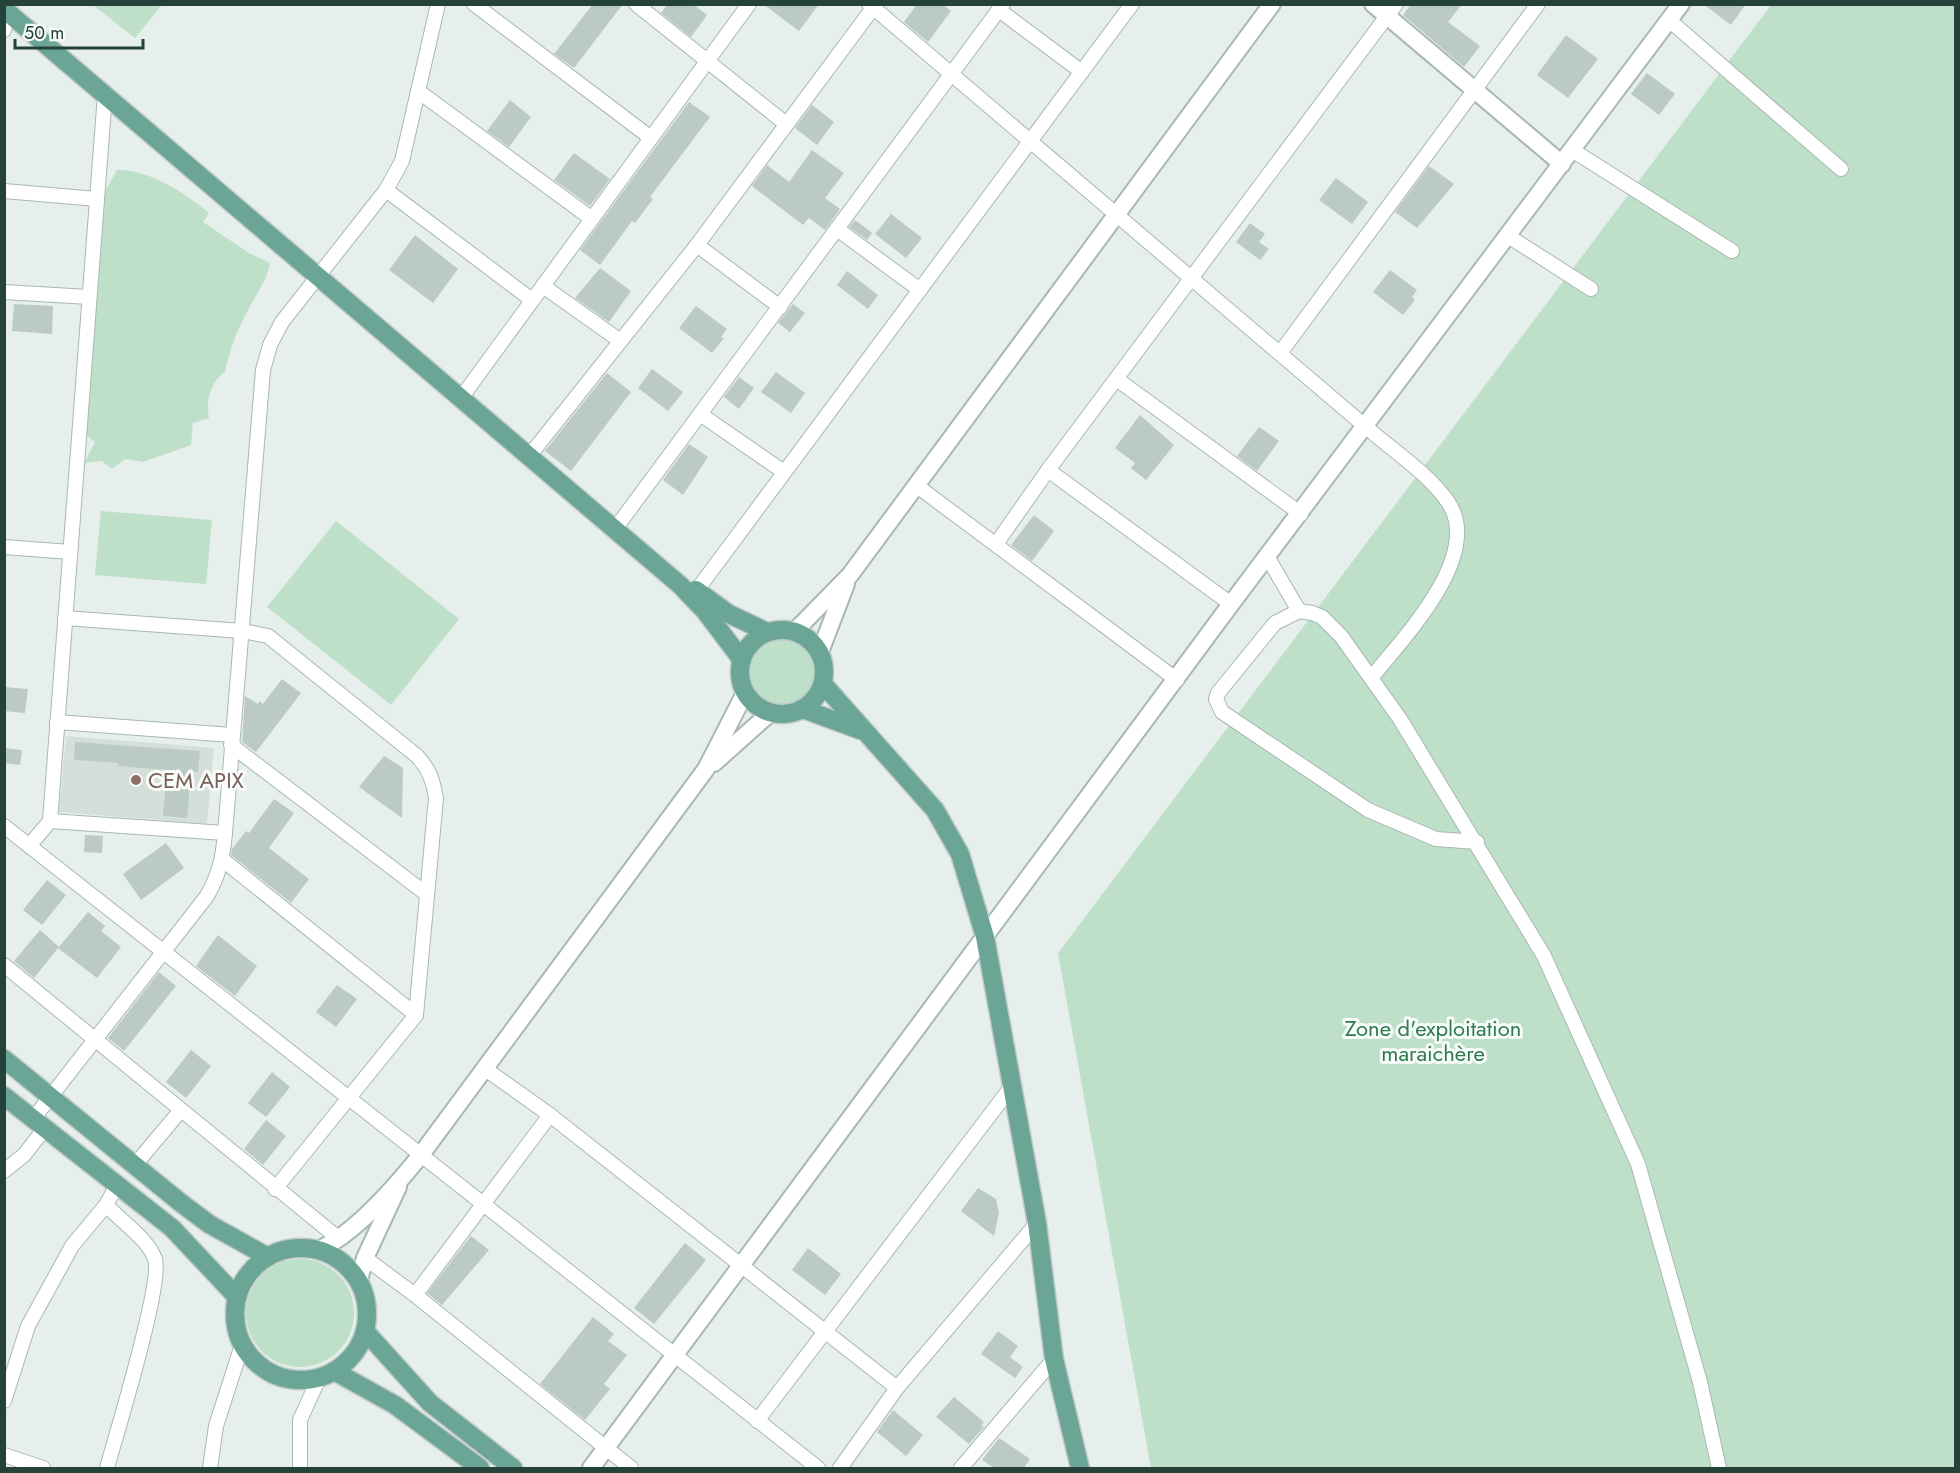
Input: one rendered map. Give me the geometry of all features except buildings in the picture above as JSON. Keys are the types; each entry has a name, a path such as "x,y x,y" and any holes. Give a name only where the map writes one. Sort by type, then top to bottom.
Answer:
{"main road":[{"path":"5,10 530,455 615,530 688,588 729,614 767,633"},
{"path":"688,588 742,660"},
{"path":"781,630 794,632 809,639 820,652 824,668 823,684 815,698 802,709 787,714 770,713 756,705 745,693 740,677 742,660 752,644 767,633 781,630"},
{"path":"823,684 862,730 921,792 950,833 960,854 985,937 1037,1223 1054,1359 1080,1468"},
{"path":"802,709 862,730"},
{"path":"4,1059 51,1095 134,1166 209,1224 268,1257"},
{"path":"4,1096 180,1235 237,1297"},
{"path":"292,1248 318,1250 334,1256 348,1266 359,1280 367,1305 366,1331 359,1347 348,1361 326,1375 303,1380 279,1376 258,1364 242,1345 235,1322 237,1297 244,1281 268,1257 292,1248"},
{"path":"366,1331 430,1403 513,1468"},
{"path":"326,1375 419,1421 480,1468"}],"street":[{"path":"4,1171 24,1155 51,1095 207,896 223,860 263,370 270,345 282,322 386,190 402,161 438,4"},
{"path":"474,4 651,138"},
{"path":"636,4 786,124"},
{"path":"461,398 749,4"},
{"path":"688,588 784,472 1132,4"},
{"path":"794,632 850,575 1272,4"},
{"path":"1373,4 1391,10 1475,90 1562,164"},
{"path":"1280,353 1538,4"},
{"path":"591,1468 604,1447 1177,680 1231,604 1301,514 1681,4"},
{"path":"530,455 696,245 871,6 1366,427 1436,488 1449,504 1454,516 1457,549 1444,582 1372,677"},
{"path":"615,530 1001,7 1082,72"},
{"path":"4,30 5,10"},
{"path":"996,544 1048,470 1118,380 1391,10"},
{"path":"1669,20 1841,169"},
{"path":"418,91 592,219"},
{"path":"29,846 50,822 105,94"},
{"path":"1572,150 1732,251"},
{"path":"386,190 532,300"},
{"path":"4,191 97,200"},
{"path":"837,229 920,290"},
{"path":"1508,236 1591,289"},
{"path":"696,245 780,307"},
{"path":"543,286 619,340"},
{"path":"4,292 89,297"},
{"path":"1118,380 1301,514"},
{"path":"700,414 784,472"},
{"path":"1048,470 1231,604"},
{"path":"917,486 1177,680"},
{"path":"4,547 70,552"},
{"path":"1268,558 1299,611"},
{"path":"820,652 850,575"},
{"path":"1477,842 1436,839 1368,810 1222,712 1216,699 1218,693 1275,623 1299,611 1312,613 1331,625 1372,677 1477,842 1544,956 1638,1164 1700,1382 1719,1468"},
{"path":"65,618 242,631 268,636 427,767 436,798 425,893 416,1015 275,1189"},
{"path":"318,1250 338,1238 402,1178 420,1156 706,769 745,693"},
{"path":"706,769 770,713"},
{"path":"57,722 232,740 425,893"},
{"path":"50,822 225,833"},
{"path":"4,826 420,1156 484,1203 673,1356 818,1468"},
{"path":"223,860 416,1015"},
{"path":"4,965 97,1038 275,1189 338,1238"},
{"path":"484,1068 550,1115 897,1388"},
{"path":"757,1421 1012,1086"},
{"path":"134,1166 181,1110"},
{"path":"415,1295 550,1115"},
{"path":"359,1280 365,1258 402,1178"},
{"path":"4,1401 33,1316 72,1246 106,1205 117,1185"},
{"path":"106,1205 146,1245 155,1260 150,1306 107,1468"},
{"path":"840,1468 897,1388 1037,1223"},
{"path":"365,1258 415,1295 631,1468"},
{"path":"210,1468 216,1426 242,1345"},
{"path":"961,1468 1054,1359"},
{"path":"300,1468 300,1420 326,1375"},
{"path":"4,1455 43,1468"}],"shaded area":[{"name":"CEM APIX","path":"66,736 214,748 207,824 59,812"}],"green space":[{"path":"93,5 162,5 135,38"},
{"name":"Zone d'exploitation maraichère","path":"1771,5 1955,5 1955,1468 1151,1468 1058,953"},
{"path":"117,170 142,173 178,190 209,213 203,222 249,253 270,263 264,282 237,332 225,372 212,387 208,405 209,418 193,423 191,445 143,462 125,459 112,469 102,461 84,463 95,442 85,435 97,297 99,222 103,195"},
{"path":"101,511 212,520 206,584 95,575"},
{"path":"336,521 459,619 391,705 267,607"},
{"path":"789,639 807,648 814,659 816,672 814,685 807,696 796,703 777,705 759,696 752,685 750,666 759,648 770,641"},
{"path":"300,1259 321,1263 338,1275 350,1292 354,1313 350,1334 338,1351 321,1363 300,1367 279,1363 262,1351 250,1334 246,1313 250,1292 262,1275 279,1263"}],"place":[{"name":"CEM APIX","path":"136,780"}]}
